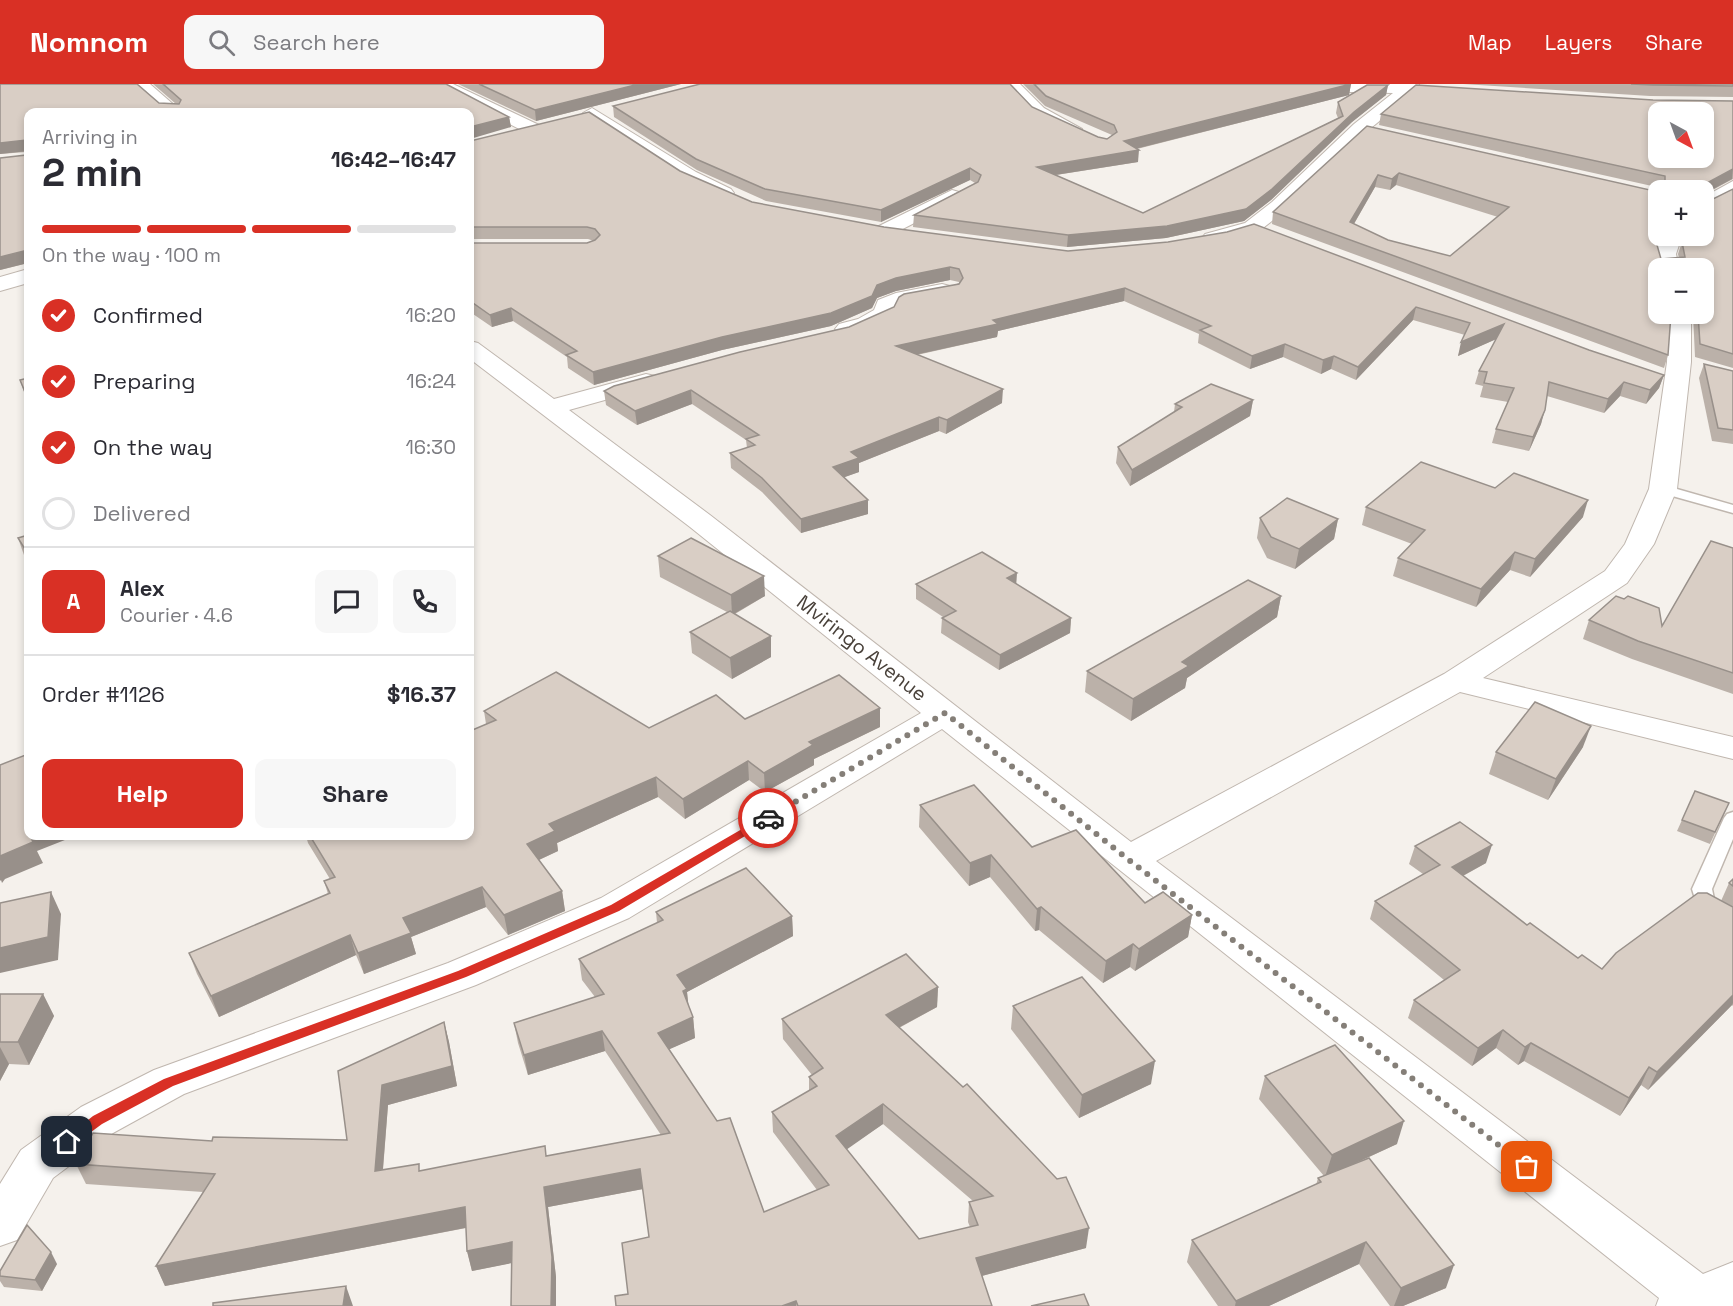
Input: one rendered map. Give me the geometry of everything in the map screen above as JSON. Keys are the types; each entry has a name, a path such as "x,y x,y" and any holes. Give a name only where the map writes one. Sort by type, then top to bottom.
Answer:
{"street":[{"path":"140,84 168,108"},
{"path":"440,84 532,129"},
{"path":"1010,84 1038,112 1087,135"},
{"path":"1286,85 1410,86 1432,90"},
{"path":"1190,242 1262,231 1279,207 1360,128 1410,86"},
{"path":"573,118 615,108"},
{"path":"592,113 689,176 739,199"},
{"path":"512,135 552,124"},
{"path":"1360,128 1382,133"},
{"path":"885,231 969,188"},
{"path":"862,226 919,235"},
{"path":"0,284 24,277"},
{"path":"822,336 877,319 885,313 886,305 896,300 950,289"},
{"path":"1129,860 1456,681 1616,577 1639,544 1663,489 1678,372 1680,324"},
{"name":"Mviringo Avenue","path":"474,351 945,713 1129,860 1704,1299"},
{"path":"550,408 664,376"},
{"path":"1456,681 1733,748"},
{"path":"0,1225 37,1164 97,1120 169,1082 462,974 615,908 945,713"}],"lane":[{"path":"1663,489 1733,509"},
{"path":"1733,818 1702,889 1705,903 1733,922"}],"building":[{"path":"0,84 137,84 159,103 179,104 181,100 163,84 446,84 509,117 474,126 474,108 24,108 24,140 0,143"},
{"path":"479,84 639,84 535,110"},
{"path":"700,84 1010,84 1032,107 1107,139 1117,132 1114,125 1046,96 1034,84 1351,84 1124,141 1139,150 1037,167 1143,213 1343,116 1338,102 1367,85 1388,85 1354,112 1272,189 1246,209 1167,226 1068,235 914,215 978,182 981,175 970,168 881,210 765,189 696,159 613,106"},
{"path":"1631,84 1733,84 1733,86 1653,85"},
{"path":"1416,85 1653,100 1733,101 1733,169 1713,180 1665,180 1665,176 1381,114"},
{"path":"589,112 680,171 752,202 884,227 1068,251 1168,242 1227,232 1254,224 1589,350 1664,375 1650,390 1624,382 1608,399 1549,382 1545,410 1533,437 1496,429 1514,388 1484,383 1487,372 1479,371 1504,324 1461,342 1470,323 1416,307 1358,367 1334,356 1323,360 1285,344 1252,356 1200,330 1211,326 1125,288 993,320 998,324 896,346 1003,389 947,420 939,417 851,452 859,458 833,467 868,500 801,519 762,478 730,453 755,445 746,439 759,435 691,390 635,411 604,391 614,386 740,352 849,327 894,307 899,297 904,294 959,284 963,278 959,269 950,267 896,278 877,285 872,296 831,313 722,337 593,372 566,355 577,351 511,308 490,315 474,304 474,243 587,243 600,235 595,229 587,227 474,227 474,140"},
{"path":"1367,126 1648,190 1648,246 1657,246 1661,258 1648,258 1648,324 1670,324 1668,355 1273,212","holes":["1399,173 1509,207 1450,256 1388,240 1350,222 1378,175 1392,179"]},
{"path":"24,155 24,251 0,257 0,158"},
{"path":"1733,189 1733,354 1700,344 1699,324 1714,324 1714,258 1673,258 1685,257 1683,246 1714,246 1714,198"},
{"path":"1704,364 1733,371 1733,430 1718,428"},
{"path":"1211,384 1253,400 1132,470 1118,447 1182,407 1175,404"},
{"path":"1421,462 1495,488 1514,473 1588,500 1535,559 1515,552 1481,589 1398,558 1425,530 1366,507"},
{"path":"1287,498 1338,519 1299,549 1271,537 1260,518"},
{"path":"24,536 24,548 18,538"},
{"path":"691,538 764,576 731,595 658,556"},
{"path":"1711,541 1733,548 1733,673 1638,641 1589,620 1616,596 1624,599 1628,596 1659,608 1662,626"},
{"path":"982,552 1017,573 1007,578 1071,618 1000,655 942,618 956,611 916,584"},
{"path":"1248,580 1281,596 1182,662 1189,666 1133,699 1087,671"},
{"path":"730,611 771,636 730,658 690,632"},
{"path":"556,672 649,728 716,695 745,719 839,675 880,708 809,742 813,745 764,773 748,761 683,799 656,777 549,824 555,831 527,844 562,891 504,915 482,887 403,918 411,933 358,953 350,935 211,996 189,953 330,893 324,881 335,877 312,840 474,840 474,729 496,720 484,711"},
{"path":"1535,702 1591,726 1556,779 1496,752"},
{"path":"24,756 24,840 33,842 0,856 0,765"},
{"path":"974,785 1032,847 1076,830 1145,903 1163,892 1192,915 1139,949 1133,944 1106,961 1041,907 1037,909 991,855 970,863 920,805"},
{"path":"1695,791 1729,803 1715,832 1682,820"},
{"path":"1460,822 1492,845 1452,867 1527,925 1530,923 1578,958 1582,955 1602,969 1616,953 1698,893 1707,893 1733,907 1733,995 1657,1072 1649,1067 1629,1098 1531,1043 1525,1047 1503,1030 1478,1048 1414,1000 1460,970 1375,901 1440,865 1415,846"},
{"path":"746,868 792,916 677,975 687,989 683,991 693,1017 658,1033 717,1121 730,1118 764,1212 829,1185 772,1112 817,1086 809,1077 823,1068 782,1019 906,954 938,987 886,1015 963,1087 967,1084 1057,1179 1066,1177 1089,1228 976,1258 992,1306 798,1306 796,1301 782,1306 616,1306 615,1296 628,1294 622,1243 649,1237 640,1169 544,1187 552,1257 551,1306 511,1306 512,1242 467,1251 465,1207 156,1266 215,1174 76,1164 93,1133 212,1141 213,1137 347,1140 338,1071 444,1022 452,1066 382,1085 375,1171 419,1164 419,1171 545,1146 546,1156 670,1133 602,1031 524,1055 514,1023 604,994 579,959 663,920 656,912","holes":["883,1104 993,1196 969,1202 978,1225 919,1239 836,1136"]},
{"path":"51,892 48,937 0,948 0,903"},
{"path":"1082,977 1155,1061 1082,1095 1013,1006"},
{"path":"0,994 43,994 18,1042 0,1042"},
{"path":"1335,1045 1404,1121 1332,1155 1265,1076"},
{"path":"1369,1158 1454,1265 1401,1288 1366,1242 1236,1301 1192,1240 1321,1182 1318,1178"},
{"path":"27,1225 51,1252 35,1280 0,1276 0,1271"},
{"path":"346,1286 343,1306 213,1306 213,1303"},
{"path":"1084,1294 1089,1306 1031,1306"}],"way so far":[{"path":"768,818 945,713 1129,860 1527,1167"}],"route":[{"path":"67,1142 97,1120 169,1082 462,974 615,908 768,818"}]}
